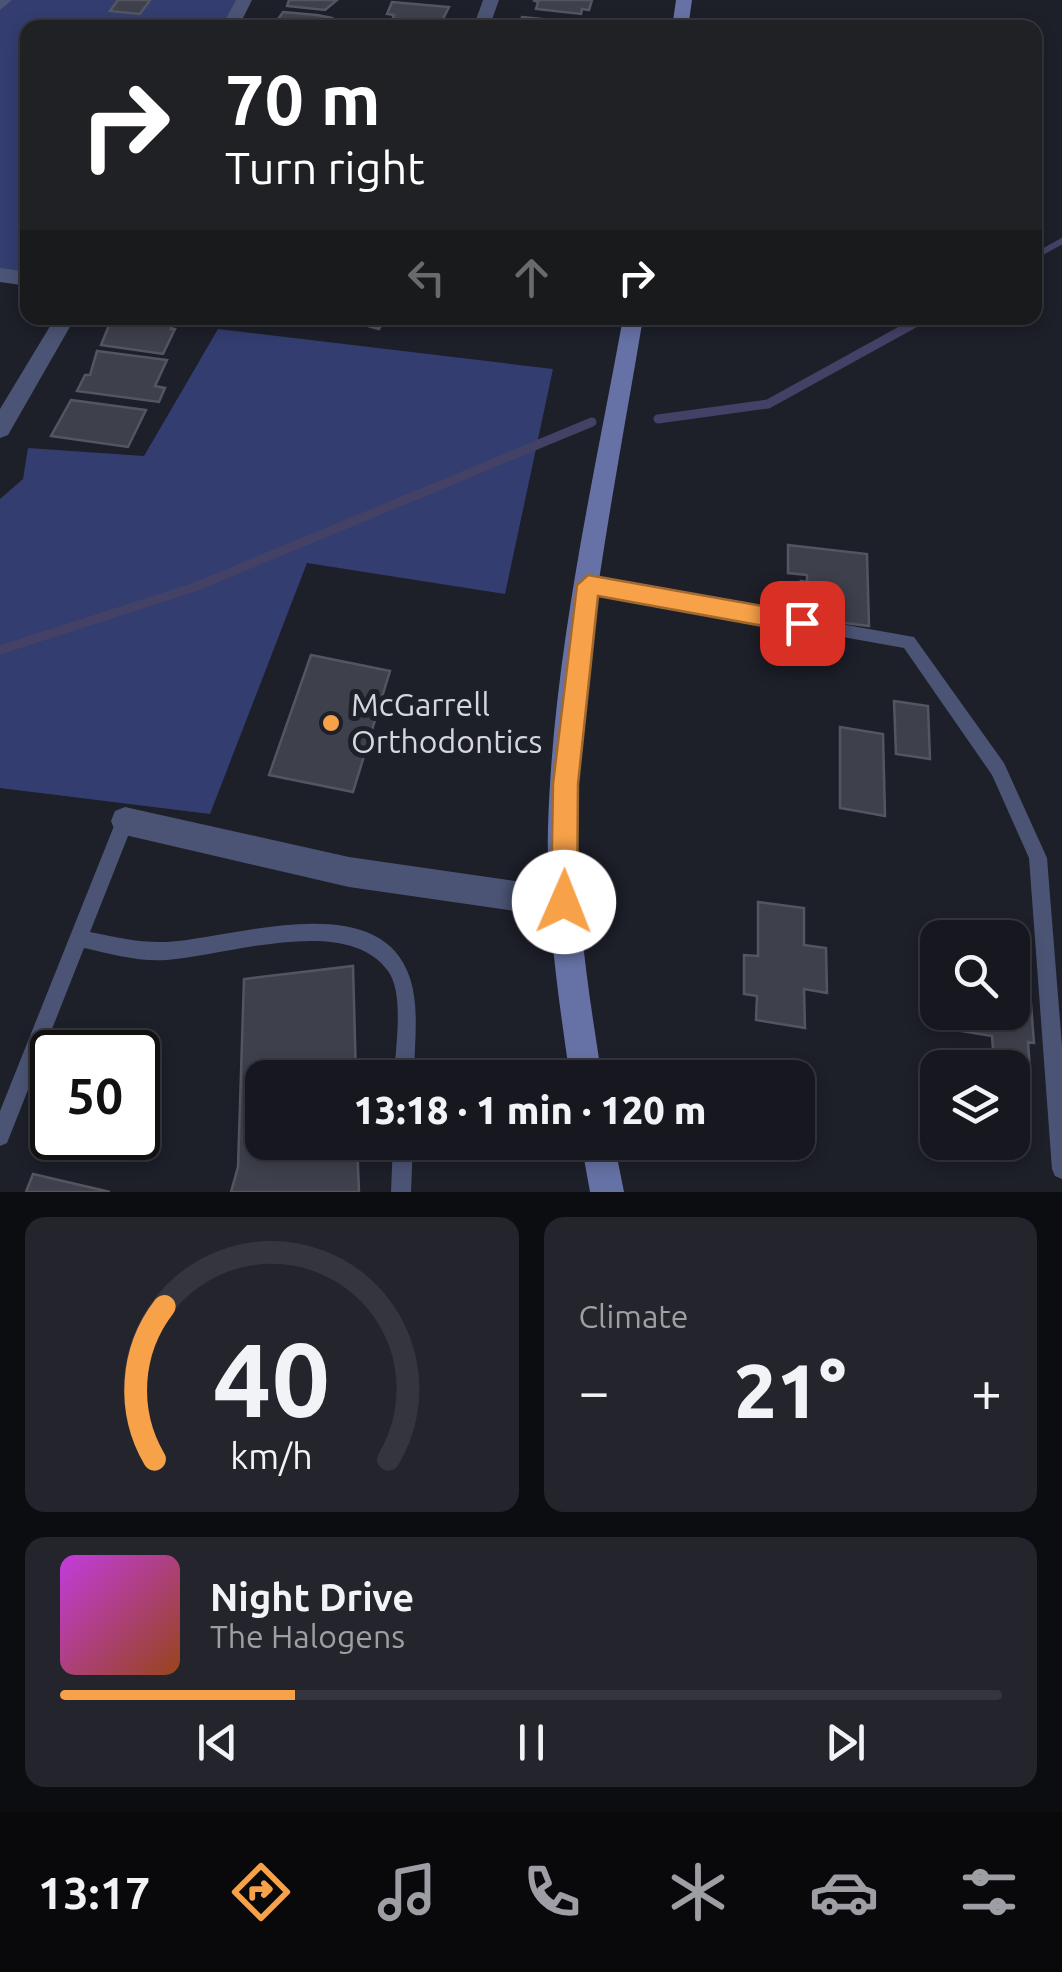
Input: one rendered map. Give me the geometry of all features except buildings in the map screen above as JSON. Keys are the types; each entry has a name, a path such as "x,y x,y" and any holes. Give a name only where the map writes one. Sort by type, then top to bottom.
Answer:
{"main road":[{"path":"584,1060 564,902 565,784 588,585 631,325"},
{"path":"601,1160 607,1192"}],"street":[{"path":"0,429 61,325"},
{"path":"125,822 349,872 564,902"}],"lane":[{"path":"588,585 909,642 998,769 1038,858 1062,1169"},
{"path":"0,1136 125,822"},
{"path":"78,938 168,951 304,934 341,933 364,939 386,952 404,988 404,1060"},
{"path":"401,1192 402,1160"}],"shaded area":[{"path":"4,0 244,0 233,20 20,20 20,278 0,275 0,5"},
{"path":"218,329 553,369 505,594 307,563 210,814 0,788 0,499 23,479 28,448 144,456"}],"waterway":[{"path":"1042,252 1062,241"},
{"path":"658,419 768,404 911,325"},
{"path":"0,650 195,587 592,422"}],"place":[{"name":"McGarrell Orthodontics","path":"331,723"}],"route":[{"path":"564,902 565,784 588,585 802,623"}]}
